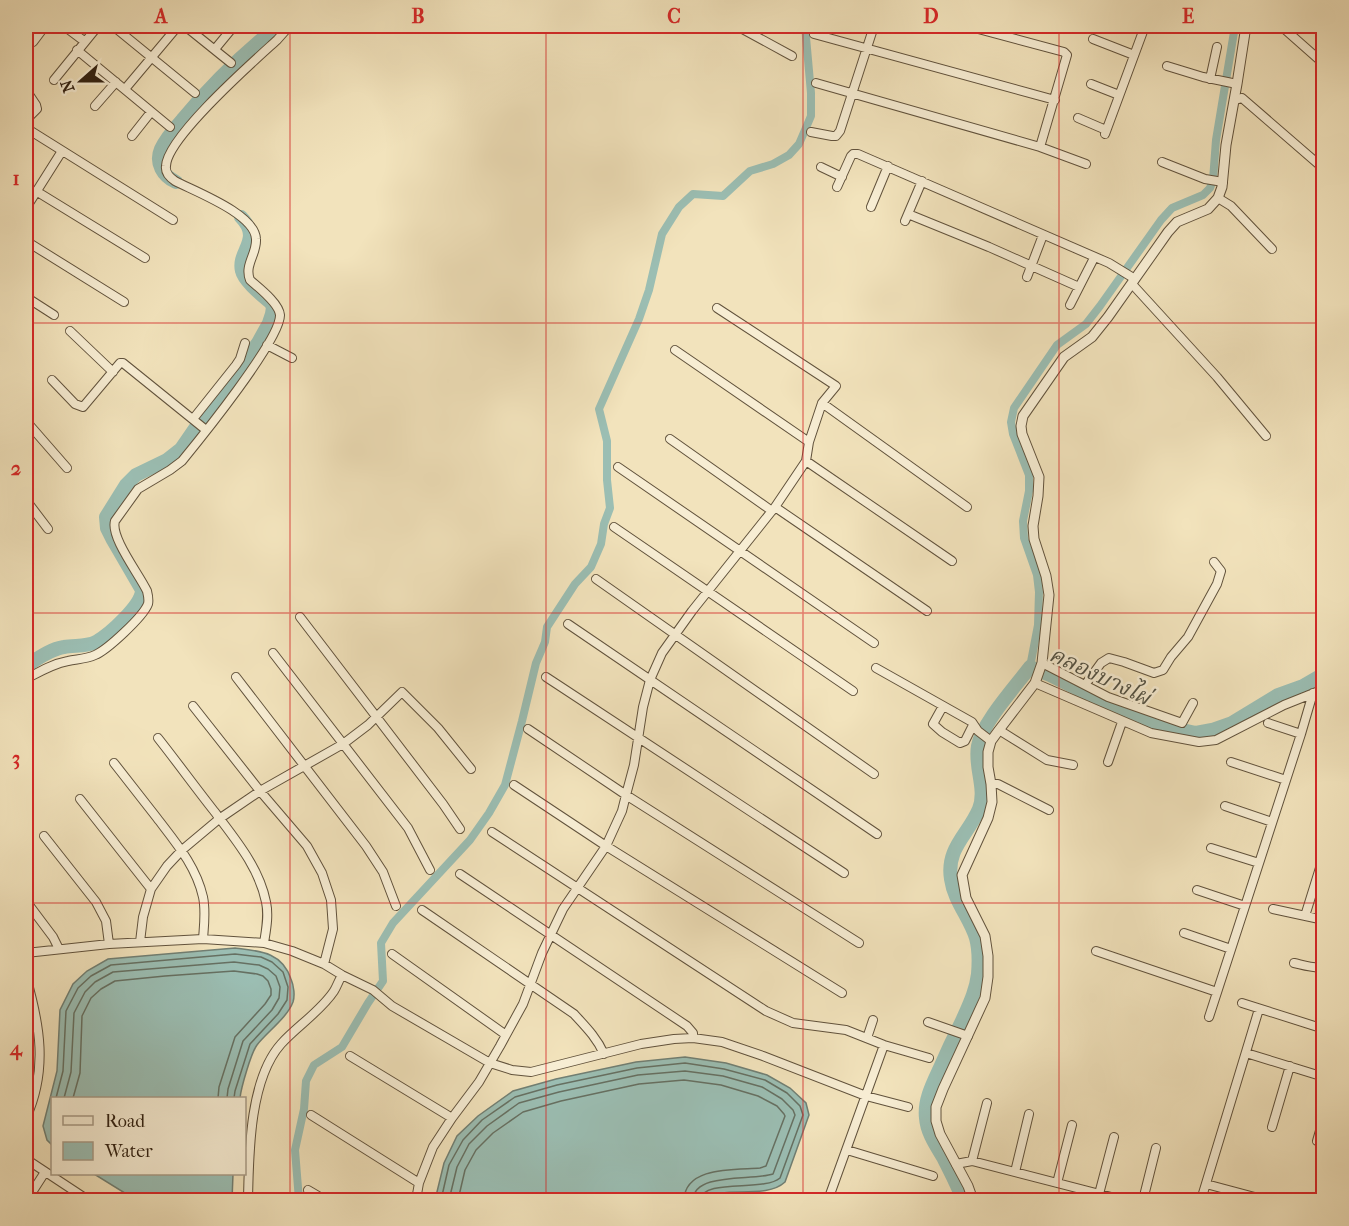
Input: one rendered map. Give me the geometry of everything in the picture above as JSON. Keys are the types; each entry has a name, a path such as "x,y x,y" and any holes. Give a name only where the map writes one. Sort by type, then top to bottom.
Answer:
{"street":[{"path":"33,42 45,26"},
{"path":"64,26 84,42"},
{"path":"54,80 98,26"},
{"path":"113,26 195,93"},
{"path":"125,89 178,26"},
{"path":"185,26 231,63"},
{"path":"215,49 234,26"},
{"path":"26,679 52,665 101,652 123,634 143,611 147,605 147,591 116,537 115,520 138,489 182,461 204,428 254,366 277,326 280,315 277,307 250,280 248,275 256,245 255,231 250,224 229,208 175,181 169,176 166,162 180,138 209,105 277,40 288,26"},
{"path":"736,26 792,56"},
{"path":"811,132 836,136 840,131 874,26"},
{"path":"967,26 1068,55 1040,147"},
{"path":"1078,118 1106,132 1145,26"},
{"path":"999,730 1036,680 1042,665 1049,595 1046,576 1034,539 1033,526 1039,477 1022,434 1023,416 1064,357 1092,337 1108,318 1132,279 1168,232 1177,222 1208,209 1218,198 1217,181 1226,145 1234,100 1234,83 1246,26"},
{"path":"1281,26 1323,64"},
{"path":"814,34 1055,100"},
{"path":"1092,39 1134,55"},
{"path":"1210,79 1217,47"},
{"path":"77,50 170,127"},
{"path":"1167,66 1210,79 1234,83"},
{"path":"95,106 116,82"},
{"path":"816,83 1040,147 1086,164"},
{"path":"1091,84 1119,95"},
{"path":"26,90 37,109 26,120"},
{"path":"1234,100 1242,98 1323,169"},
{"path":"132,136 151,112"},
{"path":"26,128 173,220"},
{"path":"26,208 62,151"},
{"path":"837,187 850,156 858,154 1117,267 1132,279 1266,436"},
{"path":"1162,162 1217,181"},
{"path":"871,207 888,166"},
{"path":"821,167 842,177"},
{"path":"922,181 907,218 1032,266 1079,287"},
{"path":"36,191 145,258"},
{"path":"1218,198 1231,206 1272,249"},
{"path":"1027,278 1043,235"},
{"path":"26,241 124,302"},
{"path":"1070,305 1094,258"},
{"path":"26,297 54,315"},
{"path":"416,1200 419,1183 433,1147 478,1082 506,1035 523,1004 542,952 563,909 606,846 622,811 634,765 643,707 650,680 662,653 707,591 774,509 806,461 809,442 822,403 836,386 717,308"},
{"path":"70,331 113,372"},
{"path":"193,419 240,359 245,343"},
{"path":"267,345 292,358"},
{"path":"675,350 809,442"},
{"path":"52,380 75,404 83,407 120,363 126,364 204,428"},
{"path":"822,403 967,507"},
{"path":"26,421 67,468"},
{"path":"670,439 927,611"},
{"path":"806,461 952,561"},
{"path":"618,467 874,643"},
{"path":"26,500 48,530"},
{"path":"614,527 853,691"},
{"path":"1085,685 1101,663 1109,658 1151,672 1158,673 1163,670 1188,637 1217,584 1221,571 1214,562"},
{"path":"596,579 874,774"},
{"path":"300,617 460,829"},
{"path":"568,624 877,834"},
{"path":"273,653 408,828 430,870"},
{"path":"1042,665 1108,697 1182,723 1193,703"},
{"path":"876,668 972,722 982,733 988,752 992,802 988,818 962,875 966,898 985,936 988,956 985,998 936,1107 936,1121 940,1134 973,1200"},
{"path":"236,676 366,846 383,872 396,906"},
{"path":"546,677 844,873"},
{"path":"1036,680 1122,722 1151,733 1199,742 1216,740 1284,705 1323,689"},
{"path":"140,942 143,916 151,889 166,866 182,850 219,819 260,791 342,744 368,725 402,692 438,728 471,769"},
{"path":"1209,1017 1301,734 1312,693"},
{"path":"193,706 307,846 322,873 331,900 333,929 324,964"},
{"path":"943,706 933,724 960,743 982,733 999,730 1047,760 1073,765"},
{"path":"1108,762 1122,722"},
{"path":"1268,723 1301,734"},
{"path":"528,729 626,795 859,943"},
{"path":"158,738 253,867 266,902 268,918 264,943"},
{"path":"1231,762 1286,780"},
{"path":"114,763 192,866 203,898 203,939"},
{"path":"991,784 998,784 1049,810"},
{"path":"514,785 606,846 842,993"},
{"path":"80,799 151,889"},
{"path":"1225,806 1272,822"},
{"path":"492,832 766,1011 793,1023 846,1030 884,1045 929,1058"},
{"path":"44,836 96,902 106,921 109,944"},
{"path":"1211,848 1259,863"},
{"path":"1305,916 1323,855"},
{"path":"460,874 687,1026 693,1033 693,1038"},
{"path":"1197,890 1245,906"},
{"path":"26,901 53,937 59,949"},
{"path":"1273,909 1323,920"},
{"path":"422,910 574,1014 600,1043 604,1054"},
{"path":"1184,933 1231,949"},
{"path":"26,953 109,944 203,939 264,943 324,964 373,990 392,1006 490,1063 512,1070 531,1072 641,1044 693,1038 722,1042 866,1096 908,1107"},
{"path":"1096,951 1217,992"},
{"path":"392,954 506,1035"},
{"path":"1294,963 1323,967"},
{"path":"248,1200 250,1137 256,1103 266,1069 281,1044 333,993 342,975"},
{"path":"26,977 38,1024 40,1052 37,1082 26,1118"},
{"path":"1242,1003 1323,1029"},
{"path":"1201,1200 1259,1009"},
{"path":"867,1038 873,1020"},
{"path":"928,1022 966,1036"},
{"path":"828,1200 884,1045"},
{"path":"1246,1053 1323,1077"},
{"path":"350,1056 452,1118"},
{"path":"1272,1127 1290,1066"},
{"path":"972,1161 987,1103"},
{"path":"1014,1172 1029,1114"},
{"path":"311,1115 419,1183"},
{"path":"1317,1141 1323,1117"},
{"path":"1057,1183 1072,1125"},
{"path":"1099,1194 1114,1137"},
{"path":"1143,1200 1156,1148"},
{"path":"847,1150 933,1176"},
{"path":"26,1159 88,1200"},
{"path":"956,1164 972,1161 1123,1200"},
{"path":"27,1200 45,1172"},
{"path":"1206,1184 1266,1200"},
{"path":"308,1190 325,1200"}],"water":[{"path":"235,948 261,952 276,958 287,970 292,982 293,1002 286,1014 257,1045 240,1097 51,1097 51,1144 47,1140 43,1126 57,1071 60,1010 73,984 87,971 108,959"},
{"path":"685,1057 726,1063 767,1075 790,1088 806,1103 809,1115 785,1182 763,1191 721,1193 698,1200 435,1200 444,1163 457,1136 478,1116 513,1091 556,1079 636,1062"},
{"path":"96,1175 233,1175 232,1200 136,1200"}],"waterway":[{"path":"176,182 161,168 159,154 165,141 216,82 278,26"},
{"path":"299,1200 295,1150 304,1109 306,1081 314,1065 342,1047 383,981 381,943 393,923 470,840 505,785 536,663 545,642 547,627 575,584 591,567 601,544 604,524 610,508 607,441 599,409 639,319 649,290 662,234 679,207 693,194 723,196 750,171 773,164 789,155 799,144 811,116 805,26"},
{"path":"1030,667 1038,625 1039,592 1037,575 1024,538 1023,521 1029,491 1029,475 1013,434 1011,422 1014,408 1057,345 1086,324 1161,220 1172,208 1203,195 1210,188 1235,26"},
{"path":"26,666 54,650 96,642 124,619 141,596 142,590 107,528 106,517 126,485 136,475 167,460 181,449 258,343 272,314 271,303 243,275 241,264 250,239 250,232 241,217"},
{"name":"คลองบางไผ่","path":"963,1200 930,1134 926,1112 931,1087 967,1009 977,980 976,938 955,895 950,868 955,850 979,809 982,794 978,746 992,716 1030,667 1154,724 1196,733 1232,723 1278,695 1324,675"}]}
